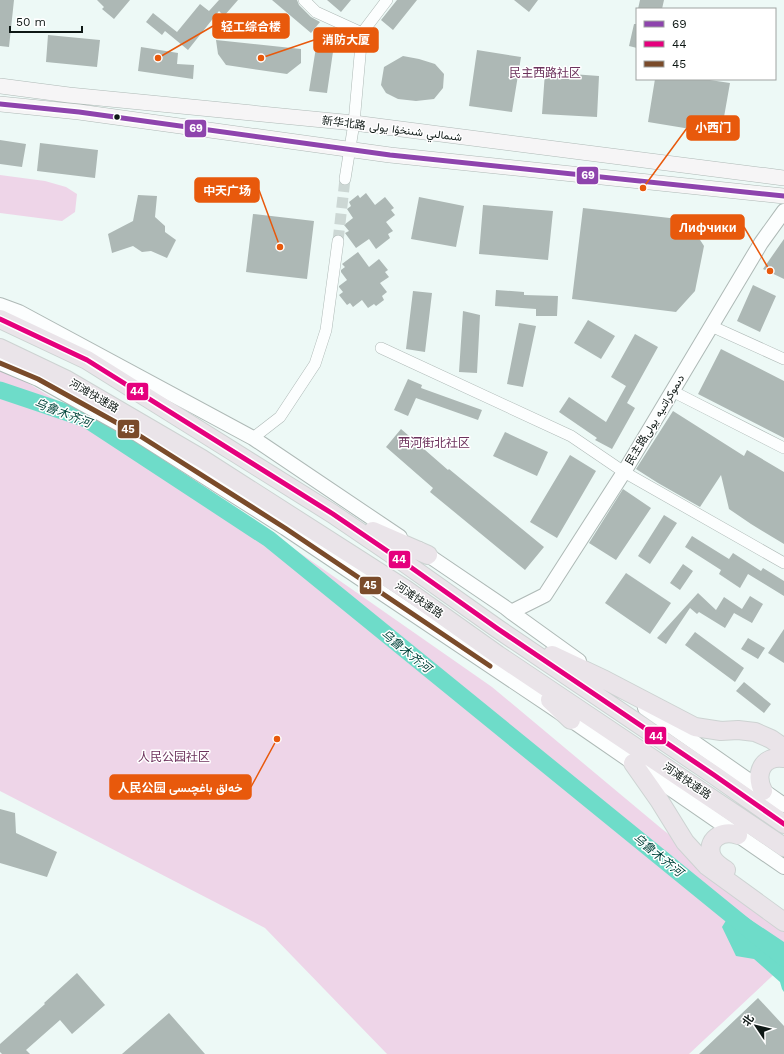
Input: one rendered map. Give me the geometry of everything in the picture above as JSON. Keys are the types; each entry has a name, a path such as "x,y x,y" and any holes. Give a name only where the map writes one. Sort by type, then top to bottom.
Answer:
{"highway":[{"name":"河滩快速路","path":"0,319 87,360 333,514 498,629 784,824"},
{"name":"河滩快速路","path":"0,348 65,379 202,459 405,589 498,655 784,847"},
{"path":"89,350 152,400"},
{"path":"333,514 428,555"},
{"path":"498,629 605,680 695,727 721,731 738,730 755,732 784,748"},
{"path":"498,655 571,720"},
{"path":"763,791 758,778 763,765 769,760 784,758"},
{"path":"633,763 659,800 685,842 706,866 784,922"},
{"path":"738,835 727,833 721,834 716,838 711,848 713,859 784,911"}],"main road":[{"name":"新华北路 شىمالىي شىنخۇا يولى","path":"0,86 69,95 354,123 784,178"},
{"path":"0,104 79,112 390,155 784,196"}],"street":[{"path":"304,0 316,12 362,33"},
{"path":"345,179 351,150 362,33 387,0"},
{"name":"民主路دىموكراتىيە يولى","path":"511,612 545,595 624,472 761,243 784,211"},
{"path":"253,438 280,417 316,364 326,330 338,240"},
{"path":"0,305 19,312 253,438 506,608 605,680 784,805"},
{"path":"711,326 784,359"},
{"path":"380,348 571,436 624,472 784,563"},
{"path":"0,363 38,379 137,434 285,528 670,787 784,867"},
{"path":"672,391 784,448"}],"shaded area":[{"path":"0,175 45,181 66,187 77,194 75,212 62,221 0,213"},
{"path":"0,369 10,372 257,523 492,687 662,829 784,925 784,965 689,1054 387,1054 265,928 0,791"},
{"path":"736,910 784,942 784,992 780,982 754,959 736,956 722,927 730,914"}],"building":[{"path":"0,0 14,0 9,47 0,46"},
{"path":"97,0 130,0 114,19 102,9 104,7"},
{"path":"219,0 238,0 224,16 219,11 188,50 165,31 162,35 146,22 153,13 177,32 200,4 209,11"},
{"path":"272,0 297,0 299,5 311,17 320,22 311,33"},
{"path":"327,0 351,0 341,12"},
{"path":"397,0 417,0 393,30 381,20"},
{"path":"514,0 538,0 529,12"},
{"path":"640,0 664,0 662,8 638,8"},
{"path":"634,24 636,24 636,48 629,46"},
{"path":"48,35 100,40 97,67 46,62"},
{"path":"318,35 335,38 327,93 309,91"},
{"path":"216,40 301,49 301,63 287,74 226,65 218,54"},
{"path":"141,47 178,53 177,64 194,65 193,79 138,71"},
{"path":"477,50 521,57 512,112 469,106"},
{"path":"403,56 435,64 444,74 443,88 434,99 416,101 398,99 386,93 381,85 384,67"},
{"path":"545,72 599,76 597,117 542,114"},
{"path":"655,80 710,80 730,83 721,134 648,122"},
{"path":"0,140 26,144 22,167 0,164"},
{"path":"40,143 98,150 95,178 37,171"},
{"path":"366,193 375,205 385,197 394,208 391,210 395,215 386,222 393,231 388,234 390,238 376,249 369,239 356,248 345,233 349,231 344,225 353,218 347,209 351,206 349,202 358,195 360,198"},
{"path":"138,195 157,196 155,217 165,226 165,232 176,240 167,258 151,251 142,252 133,246 112,253 108,234 133,221"},
{"path":"419,197 464,206 456,247 411,239"},
{"path":"483,205 553,211 548,260 479,254"},
{"path":"583,208 687,220 704,246 695,291 676,312 572,299"},
{"path":"253,214 314,221 307,279 246,272"},
{"path":"784,239 784,279 763,269"},
{"path":"358,252 369,267 379,259 388,270 385,272 389,277 380,283 387,292 382,296 384,300 376,306 374,304 368,308 362,300 353,307 350,303 347,305 339,295 343,292 339,286 347,280 341,272 341,270 345,267 342,264"},
{"path":"753,285 776,296 760,332 737,321"},
{"path":"496,290 524,292 524,295 558,296 557,316 536,316 536,309 495,306"},
{"path":"413,291 432,293 425,352 406,349"},
{"path":"463,311 480,315 477,373 459,372"},
{"path":"588,320 615,336 601,359 574,343"},
{"path":"519,323 536,326 523,387 507,384"},
{"path":"635,334 658,347 627,403 635,408 612,449 595,440 597,438 559,412 569,397 606,422 626,386 611,377"},
{"path":"721,349 784,381 784,438 698,394"},
{"path":"408,379 422,385 421,388 482,410 478,420 416,398 408,416 394,410"},
{"path":"673,411 744,456 747,450 784,472 784,544 729,509 721,475 700,507 636,469"},
{"path":"401,429 448,470 449,469 544,547 525,570 430,492 433,488 386,447"},
{"path":"505,432 548,452 537,476 493,456"},
{"path":"570,455 596,471 557,538 530,522"},
{"path":"623,489 651,508 616,560 589,543"},
{"path":"664,515 677,523 650,564 638,556"},
{"path":"692,536 729,559 733,553 761,571 763,568 784,581 784,596 748,574 740,588 719,574 721,570 685,547"},
{"path":"683,564 693,571 680,590 670,583"},
{"path":"626,573 671,603 650,634 605,603"},
{"path":"698,593 716,610 724,597 742,609 750,596 763,604 752,623 734,613 725,628 699,612 697,614 690,608 666,644 657,638"},
{"path":"784,629 784,663 768,653"},
{"path":"695,632 744,668 735,682 685,645"},
{"path":"748,638 765,648 758,659 741,649"},
{"path":"744,682 771,704 764,713 736,691"},
{"path":"0,809 15,813 16,833 57,852 47,877 0,863"},
{"path":"77,973 105,1005 72,1034 60,1020 26,1050 30,1054 2,1054 0,1052 0,1044"},
{"path":"758,998 784,1026 784,1054 699,1054"},
{"path":"169,1013 205,1054 122,1054"}],"waterway":[{"name":"乌鲁木齐河","path":"0,390 86,419 269,539 784,958"}],"tunnel":[{"path":"338,241 345,179"}],"transit line":[{"name":"69","path":"0,104 79,112 390,155 784,196"},
{"name":"44","path":"0,319 87,360 333,514 498,629 784,824"},
{"name":"45","path":"0,363 38,379 137,434 285,528 490,666"}],"place":[{"name":"轻工综合楼","path":"158,58"},
{"name":"消防大厦","path":"261,58"},
{"name":"小西门","path":"643,188"},
{"name":"中天广场","path":"280,247"},
{"name":"Лифчики","path":"770,271"},
{"name":"人民公园 خەلق باغچىسى","path":"277,739"}],"district":[{"name":"民主西路社区","path":"545,73"},
{"name":"西河街北社区","path":"434,443"},
{"name":"人民公园社区","path":"174,757"}]}
